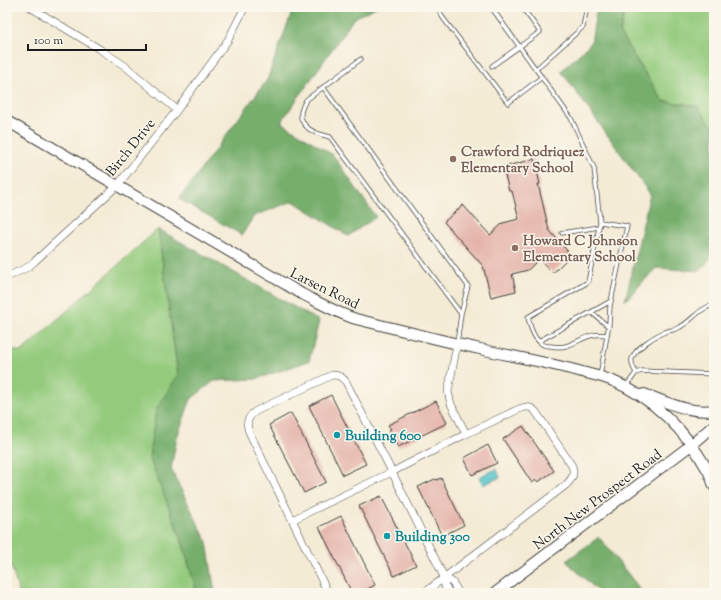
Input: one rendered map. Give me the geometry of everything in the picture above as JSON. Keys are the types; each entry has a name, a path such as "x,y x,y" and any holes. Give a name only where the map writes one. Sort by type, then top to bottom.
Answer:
{"street":[{"path":"30,7 125,66 177,110"},
{"name":"Birch Drive","path":"7,277 28,267 36,261 117,186 177,110 228,40 245,7"},
{"name":"Larsen Road","path":"7,121 302,294 332,310 356,319 457,344 559,366 600,377 625,387 646,399 678,429 691,445 707,470 714,486"},
{"path":"457,344 448,392 451,404 466,434"},
{"path":"328,593 247,428 247,421 256,411 332,375 343,378 346,382 444,577 445,587 450,593"},
{"path":"625,387 683,408 697,411 714,410"},
{"path":"292,520 392,472 466,434 519,409 531,407 536,412 572,466 572,478 566,485 424,593"},
{"name":"North New Prospect Road","path":"495,593 691,445 714,425"},
{"path":"444,577 452,582 459,593"}],"lane":[{"path":"443,7 439,10 443,18 508,103 542,77"},
{"path":"491,7 571,118 594,168 600,227 588,282 528,317 530,329 543,345 554,347 565,346 591,335 607,335"},
{"path":"492,66 540,32 522,7"},
{"path":"536,69 583,27 587,7"},
{"path":"361,59 306,100 301,112 301,118 308,129 330,137 460,314"},
{"path":"323,87 468,286 460,314 457,344"},
{"path":"600,222 627,226 610,306 609,327 600,377"},
{"path":"562,233 600,227"},
{"path":"539,341 611,301"},
{"path":"636,374 632,357 636,351 658,335 680,327 703,309 713,304"},
{"path":"591,312 609,327"},
{"path":"625,387 636,374 642,371 714,374"}],"green space":[{"path":"317,7 376,7 354,18 281,122 333,155 376,217 348,236 293,201 254,216 242,235 179,199 267,80 293,9"},
{"path":"597,7 625,7 620,34 663,101 697,106 714,129 714,253 700,271 656,268 625,301 650,194 561,71 591,43"},
{"path":"625,7 714,7 714,129 697,106 663,101 620,34"},
{"path":"158,229 178,375 156,410 168,505 182,541 197,593 19,593 7,552 7,348 21,352"},
{"path":"158,229 319,321 309,361 256,379 214,381 191,399 177,437 171,469 207,542 215,593 197,593 182,541 149,457 156,410 178,375"},
{"path":"599,537 643,593 600,593 566,561"}],"water":[{"path":"496,469 500,477 483,485 479,477"}],"building":[{"path":"534,159 540,184 538,184 549,230 571,255 553,273 539,259 528,270 512,274 516,291 491,297 483,266 444,222 463,205 490,235 503,223 519,219 512,191 509,191 503,167"},
{"name":"Building 600","path":"331,395 366,464 343,475 309,406"},
{"path":"436,401 447,423 398,447 388,425"},
{"path":"291,413 326,482 304,493 269,425"},
{"path":"523,426 554,471 538,482 536,480 532,483 503,439"},
{"path":"488,445 497,463 472,475 464,458"},
{"path":"441,478 464,525 442,536 418,487 435,479"},
{"name":"Building 300","path":"381,496 416,565 394,576 359,506"},
{"path":"341,516 375,585 360,593 352,593 319,527"}],"place":[{"name":"Crawford Rodriquez Elementary School","path":"453,159"},
{"name":"Howard C Johnson Elementary School","path":"515,248"},
{"name":"Building 600","path":"337,435"},
{"name":"Building 300","path":"387,536"}]}
